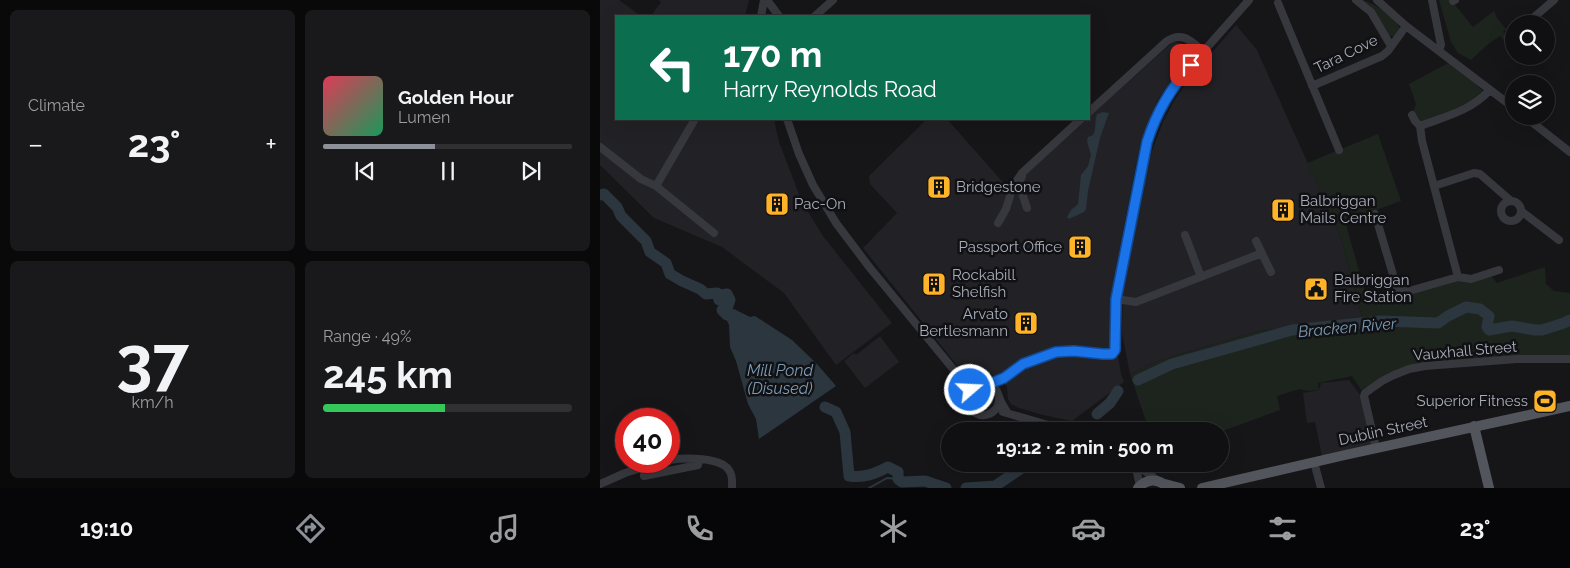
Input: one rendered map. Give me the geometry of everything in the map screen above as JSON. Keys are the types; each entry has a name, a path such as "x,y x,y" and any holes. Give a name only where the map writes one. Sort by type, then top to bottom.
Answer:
{"main road":[{"name":"Dublin Street","path":"1202,488 1570,406"},
{"path":"1474,426 1489,488"},
{"path":"1139,487 1149,481 1180,488"}],"street":[{"path":"761,15 766,0"},
{"path":"766,0 777,15"},
{"path":"816,15 833,0"},
{"path":"989,384 1004,378 1023,364 1056,352 1074,351 1112,354 1115,350 1114,322 1116,299 1143,159 1152,127 1168,94 1202,51 1249,0"},
{"name":"Tara Cove","path":"1356,0 1371,12 1392,46"},
{"path":"1377,0 1406,26 1505,101"},
{"path":"1432,0 1441,45 1438,50"},
{"path":"1536,15 1554,0"},
{"name":"Tara Cove","path":"1278,3 1339,150"},
{"name":"Tara Cove","path":"1312,86 1382,56 1392,46 1406,26"},
{"path":"1090,111 1172,37 1184,37 1202,51"},
{"path":"1420,126 1468,108 1490,90"},
{"path":"1412,115 1414,121 1420,126 1422,141 1458,277"},
{"path":"656,186 694,120"},
{"path":"787,120 799,154 813,185 836,224 958,375 968,404 974,412 984,415 994,411 1007,412 1038,422"},
{"path":"998,223 1006,209 1013,186 1023,172 1080,120"},
{"path":"1536,125 1570,152"},
{"path":"600,147 641,179 656,186 714,232"},
{"path":"1023,172 1019,184 1027,208"},
{"path":"1434,186 1474,173 1480,174 1511,201 1517,203 1520,211 1559,240"},
{"path":"1511,201 1502,206 1501,212 1504,218 1513,221 1518,217 1520,211"},
{"path":"1375,214 1397,288 1409,291 1458,277 1471,279 1499,270"},
{"path":"1185,235 1201,277"},
{"path":"1256,241 1271,272"},
{"path":"1116,299 1136,302 1262,253"},
{"name":"Vauxhall Street","path":"1376,448 1364,396 1365,393 1382,380 1408,369 1425,366 1517,359 1570,359"},
{"path":"958,375 978,383 994,386 1007,412"},
{"path":"994,411 999,403 1004,378"},
{"path":"967,400 970,390 978,383"},
{"path":"680,458 715,462 724,465 730,470 732,488"},
{"path":"644,476 698,465 699,460"},
{"path":"1314,462 1320,488"},
{"path":"1137,472 1139,487"},
{"path":"1147,472 1164,485"},
{"path":"600,484 627,473"}],"shaded area":[{"path":"600,0 619,0 640,15 615,15 615,120 774,120 779,142 802,202 823,236 892,323 836,365 784,293 722,247 654,218 600,165"},
{"path":"659,0 749,0 745,15 652,15 661,2"},
{"path":"1360,0 1376,6 1394,20 1400,29 1394,37 1388,35"},
{"path":"1439,0 1451,0 1473,27 1494,11 1505,28 1503,32 1505,41 1500,36 1471,60 1458,53 1451,42"},
{"path":"1236,25 1257,50 1340,235 1363,321 1258,331 1157,361 1130,374 1122,333 1123,283 1145,169 1163,122 1174,101 1188,80"},
{"path":"1173,42 1182,43 1187,49 1189,59 1158,99 1140,144 1119,252 1111,313 1124,382 1072,421 1043,415 1011,404 1008,399 1007,387 997,375 984,377 966,373 956,364 863,248 897,213 870,184 869,176 926,120 948,120 1015,196 1028,172 1086,120 1090,120 1090,116"},
{"path":"1452,61 1486,94 1420,126 1412,115 1416,104 1409,84"},
{"path":"1378,134 1401,201 1345,221 1367,299 1397,288 1401,290 1489,273 1497,283 1545,267 1546,284 1554,291 1570,293 1570,357 1405,367 1390,373 1361,390 1352,376 1318,383 1319,390 1307,391 1299,389 1277,396 1280,410 1229,429 1229,422 1146,422 1130,374 1157,361 1258,331 1363,321 1340,235 1307,163"},
{"path":"880,336 899,362 865,388 844,361 854,353 856,355"},
{"path":"1349,380 1361,396 1372,445 1322,456 1315,422 1307,423 1303,393 1319,390 1321,383"},
{"path":"980,388 988,388 994,394 994,402 988,408 980,408 974,402 974,394"}],"water":[{"path":"1109,113 1100,138 1088,191 1086,209 1084,212 1069,219 1067,217 1071,210 1078,204 1081,175 1088,166 1091,155 1087,141 1088,137 1093,135 1097,114"},
{"name":"Mill Pond (Disused)","path":"734,309 750,317 755,316 792,340 836,386 759,439 756,419 748,404 736,361 730,347 729,325 722,310"}],"waterway":[{"name":"Bracken River","path":"600,195 604,194 617,207 621,216 646,241 650,252 666,263 670,274 706,294 717,293 719,300 721,295 727,294 730,300 728,306 722,310 727,315 736,317"},
{"name":"Bracken River","path":"1138,380 1172,364 1292,330 1381,321 1438,323 1466,307 1480,309 1489,316 1487,327 1489,330 1512,326 1542,330 1570,320"},
{"name":"Bracken River","path":"1097,414 1110,403 1118,391"},
{"name":"Bracken River","path":"825,407 836,412 845,432 849,476 869,475 888,467 898,472 898,479 902,482 925,481 946,488"},
{"name":"Bracken River","path":"966,488 995,486 1016,472"},
{"path":"869,488 887,478 898,479"}],"place":[{"name":"Bridgestone","path":"939,187"},
{"name":"Pac-On","path":"777,204"},
{"name":"Balbriggan Mails Centre","path":"1283,210"},
{"name":"Passport Office","path":"1080,247"},
{"name":"Rockabill Shelfish","path":"934,284"},
{"name":"Balbriggan Fire Station","path":"1316,289"},
{"name":"Arvato Bertlesmann","path":"1026,323"},
{"name":"Superior Fitness","path":"1545,401"}],"route":[{"path":"970,390 978,383 984,382 989,384 1004,378 1023,364 1056,352 1074,351 1112,354 1115,350 1114,322 1116,299 1147,142 1162,103 1191,65"}]}
